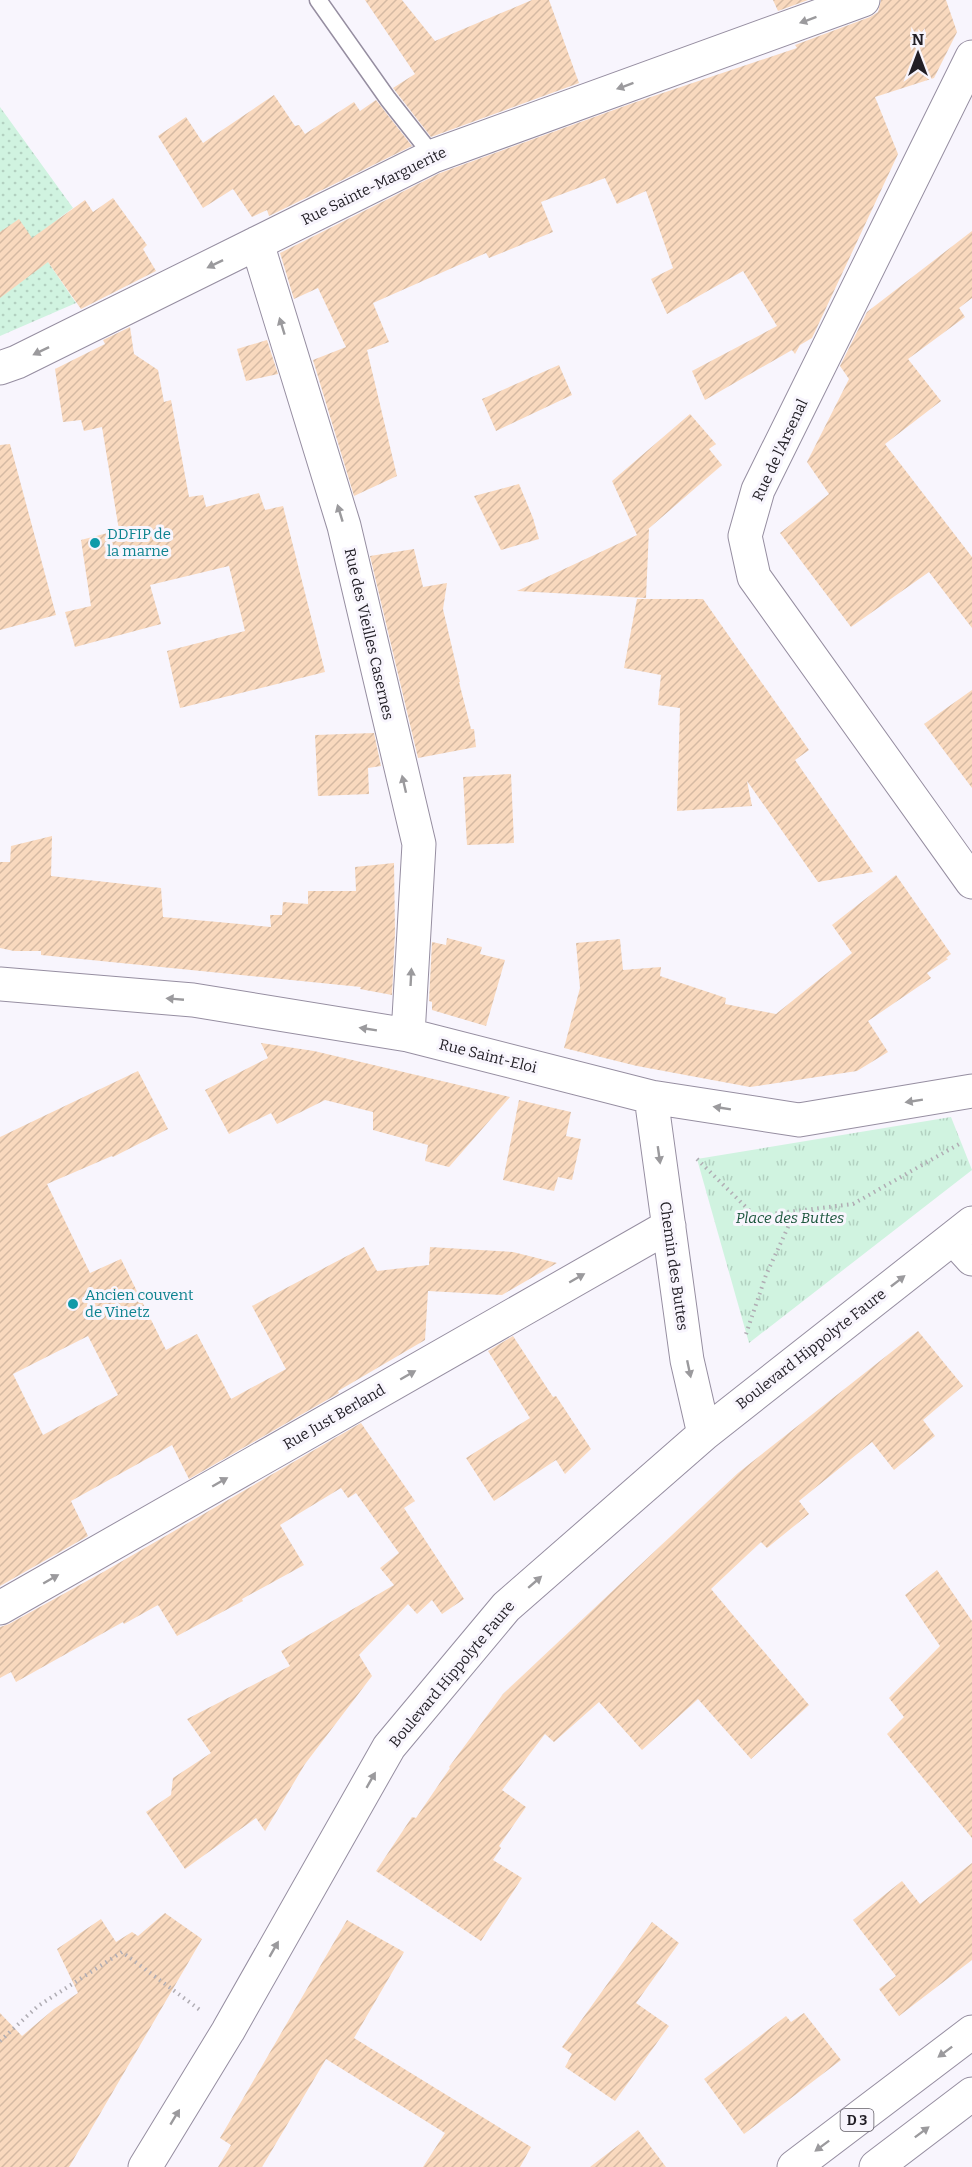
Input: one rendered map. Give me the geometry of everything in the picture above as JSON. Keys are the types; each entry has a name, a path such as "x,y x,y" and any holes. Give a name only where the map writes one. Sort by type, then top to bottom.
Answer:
{"street":[{"name":"Rue Sainte-Marguerite","path":"0,368 17,362 433,156 863,0"},
{"name":"Rue de l'Arsenal","path":"972,57 758,490 745,537 754,577 972,882"},
{"name":"Rue des Vieilles Casernes","path":"257,243 344,526 419,844 408,1035"},
{"name":"Rue Saint-Eloi","path":"0,984 193,1000 408,1035 651,1097 799,1120 972,1091"},
{"name":"Chemin des Buttes","path":"651,1097 687,1360 704,1434"},
{"name":"Rue Just Berland","path":"0,1608 669,1226"},
{"name":"Boulevard Hippolyte Faure","path":"144,2167 228,2031 389,1747 506,1607 704,1434 966,1240"},
{"name":"D 3","path":"794,2167 972,2032"},
{"path":"876,2167 972,2094"}],"lane":[{"path":"318,0 388,99 433,156"}],"path":[{"path":"697,1159 755,1216 853,1204 961,1143"},
{"path":"746,1334 766,1275 789,1225 818,1208"},
{"path":"0,2041 38,2006 122,1952 228,2031"}],"green space":[{"path":"0,107 73,208 58,219 48,262 76,303 0,336"},
{"name":"Place des Buttes","path":"951,1117 972,1170 749,1343 697,1159"}],"building":[{"path":"365,0 402,0 435,41 532,0 549,0 579,83 431,137 393,88 415,74"},
{"path":"773,0 808,0 778,11"},
{"path":"881,0 946,0 957,32 934,78 875,97 898,154 812,338 800,345 795,354 792,350 705,400 692,371 777,326 743,271 667,314 651,279 673,268 646,191 617,204 605,178 541,202 553,232 489,258 486,253 373,303 389,342 367,350 397,476 354,496 313,360 346,347 318,288 294,299 280,253 440,173 633,103 797,48 795,45 870,17 878,12"},
{"path":"274,95 295,126 299,125 305,134 354,102 360,111 376,100 412,146 269,216 267,210 252,217 233,189 203,208 158,136 186,117 203,143"},
{"path":"113,198 147,245 143,249 156,271 81,309 48,262 0,298 0,232 19,219 32,238 85,200 93,212"},
{"path":"972,231 972,298 959,308 965,317 908,359 941,401 885,444 972,557 972,628 929,572 851,627 780,533 829,494 807,462 849,379 840,366 867,312"},
{"path":"130,327 134,354 158,370 164,402 171,400 189,497 203,495 206,507 259,493 265,510 283,506 325,672 180,708 167,651 245,631 229,566 150,585 161,624 75,647 65,612 91,606 81,540 119,530 102,427 84,431 81,420 63,422 55,369 105,344 103,340"},
{"path":"267,340 278,374 246,381 237,349"},
{"path":"559,365 572,395 496,431 482,399"},
{"path":"690,414 716,444 709,449 722,465 647,530 649,529 646,598 517,591 637,535 612,481"},
{"path":"10,444 56,615 0,630 0,445"},
{"path":"519,484 539,539 501,550 474,496"},
{"path":"414,549 423,587 447,583 443,609 471,729 474,729 476,747 418,758 370,556"},
{"path":"637,599 703,599 809,750 795,760 873,872 818,882 747,781 752,806 677,811 680,708 658,705 661,675 624,668"},
{"path":"972,690 972,788 924,724"},
{"path":"374,733 381,766 368,768 369,794 318,796 315,735"},
{"path":"511,774 514,843 467,845 463,777"},
{"path":"52,836 51,876 161,888 163,917 271,927 270,915 282,915 283,902 308,904 308,891 356,891 355,867 394,863 395,933 392,995 360,989 361,987 41,955 41,951 14,951 0,948 0,862 10,862 11,846"},
{"path":"896,875 951,954 946,958 948,959 927,973 931,978 868,1021 888,1052 857,1071 750,1087 637,1066 564,1048 580,988 576,943 620,939 623,970 661,967 660,976 726,998 725,1004 776,1014 852,953 832,925"},
{"path":"447,938 482,947 480,954 505,960 486,1026 432,1010 432,1002 429,1001 432,942 446,945"},
{"path":"261,1043 314,1051 510,1097 449,1167 425,1161 428,1145 373,1130 373,1112 325,1100 277,1124 271,1113 229,1134 205,1090 268,1058"},
{"path":"138,1071 168,1129 113,1157 47,1184 90,1273 121,1259 166,1350 197,1334 231,1399 286,1369 252,1306 364,1247 377,1271 429,1265 430,1247 513,1252 557,1263 502,1295 428,1291 425,1340 338,1391 339,1393 189,1479 172,1445 71,1501 88,1536 0,1586 0,1137","holes":["88,1336 118,1395 43,1435 13,1374"]},
{"path":"519,1100 571,1112 566,1136 581,1139 572,1180 558,1177 554,1191 503,1180"},
{"path":"918,1331 963,1386 923,1420 935,1436 894,1470 872,1442 799,1501 809,1514 767,1548 761,1542 711,1589 809,1705 751,1759 698,1699 642,1750 599,1702 554,1742 545,1734 502,1790 526,1807 499,1846 501,1848 493,1860 522,1878 481,1941 376,1871 412,1817 416,1818 449,1767 503,1694 738,1473"},
{"path":"513,1336 591,1449 565,1474 556,1460 494,1501 466,1458 530,1418 488,1351"},
{"path":"361,1423 415,1501 404,1508 464,1599 442,1614 432,1600 417,1614 408,1604 359,1655 372,1676 305,1764 265,1831 256,1818 185,1869 146,1812 171,1795 173,1778 211,1753 187,1719 290,1666 281,1651 394,1585 380,1568 399,1553 356,1493 348,1498 341,1488 280,1525 304,1565 177,1636 158,1605 16,1682 11,1672 0,1678 0,1627 105,1571"},
{"path":"937,1570 972,1621 972,1838 887,1734 904,1717 889,1698 940,1646 905,1595"},
{"path":"972,1863 972,1960 899,2016 879,1989 896,1976 853,1920 902,1881 920,1904"},
{"path":"165,1913 202,1939 69,2167 0,2167 0,2013 22,2036 54,2009 78,1993 57,1949 101,1919 116,1942 132,1932 138,1936"},
{"path":"347,1920 404,1952 354,2038 531,2147 520,2167 423,2167 445,2133 326,2059 262,2167 218,2167 231,2145 220,2138"},
{"path":"652,1922 679,1943 636,2003 669,2026 615,2101 565,2067 572,2054 562,2047"},
{"path":"804,2013 841,2060 744,2134 704,2079 786,2016 791,2022"},
{"path":"638,2130 666,2167 590,2167"}],"place":[{"name":"DDFIP de la marne","path":"95,543"},
{"name":"Ancien couvent de Vinetz","path":"73,1304"}]}
